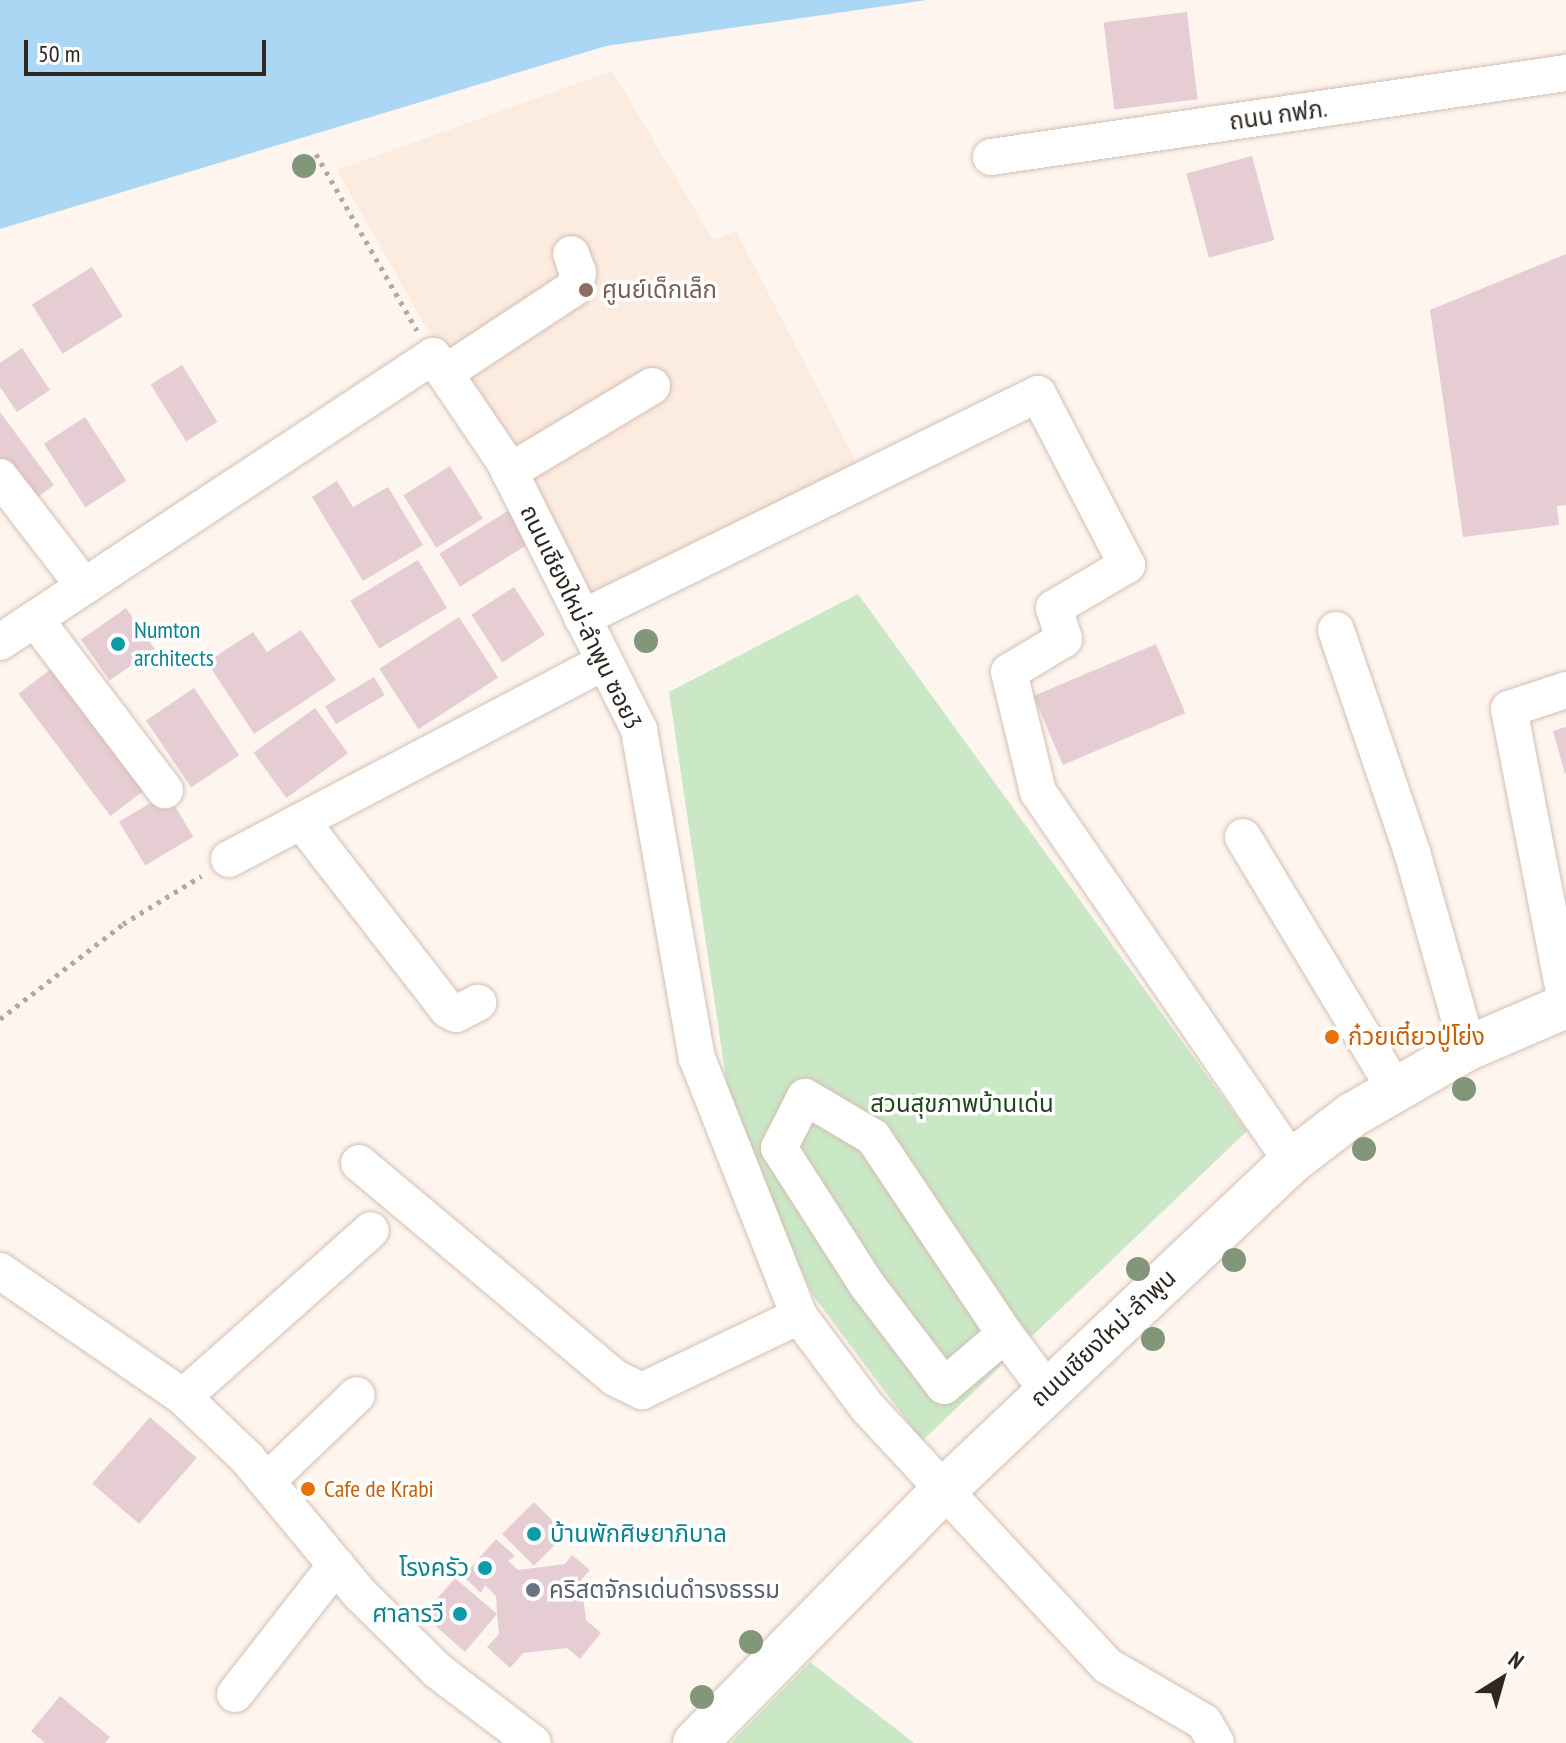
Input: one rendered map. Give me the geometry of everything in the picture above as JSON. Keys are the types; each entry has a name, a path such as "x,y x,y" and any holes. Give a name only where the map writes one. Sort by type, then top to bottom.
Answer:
{"main road":[{"name":"ถนนเชียงใหม่-ลำพูน","path":"704,1740 943,1491 1292,1161 1395,1089 1468,1048 1566,1004"}],"street":[{"name":"ถนน กฟภ.","path":"991,157 1566,73"},
{"path":"0,642 439,364 574,288 578,273 571,254"},
{"name":"ถนนเชียงใหม่-ลำพูน ซอย3","path":"439,364 509,472 639,730 697,1058 732,1155 799,1316 867,1407 1108,1666 1204,1722 1216,1743"},
{"path":"509,472 652,386"},
{"path":"582,618 1038,394 1127,565 1054,608 1064,639 1009,672 1038,792 1292,1161"},
{"path":"0,477 84,586"},
{"path":"35,619 165,790"},
{"path":"1336,630 1412,852 1468,1048"},
{"path":"229,859 604,662"},
{"path":"1566,690 1509,709 1557,908 1566,1004"},
{"path":"301,821 448,1010 456,1014 478,1003"},
{"path":"1243,837 1395,1089"},
{"path":"779,1148 805,1097 873,1137 1005,1334 1047,1390"},
{"path":"732,1155 779,1148"},
{"path":"779,1148 867,1285 944,1386 1005,1334"},
{"path":"359,1163 615,1378 642,1391 799,1316"},
{"path":"183,1397 371,1230"},
{"path":"0,1271 183,1397 267,1481 336,1565 438,1671 533,1743"},
{"path":"267,1481 357,1395"},
{"path":"235,1694 336,1565"}],"path":[{"path":"316,154 439,364"},
{"path":"0,1019 123,924 229,859"}],"shaded area":[{"name":"ศูนย์เด็กเล็ก","path":"612,71 713,240 736,231 861,471 585,607 337,170"}],"green space":[{"name":"สวนสุขภาพบ้านเด่น","path":"858,594 1247,1131 922,1441 812,1294 731,1113 669,692"},
{"path":"810,1662 914,1743 731,1743"}],"water":[{"path":"0,0 927,0 606,46 0,229"}],"building":[{"path":"1187,12 1198,99 1114,110 1104,22"},
{"path":"1252,156 1275,240 1209,258 1186,174"},
{"path":"1566,254 1566,505 1557,506 1559,525 1463,537 1430,310"},
{"path":"92,267 123,316 63,354 32,305"},
{"path":"22,348 50,390 17,412 0,387 0,363"},
{"path":"182,365 218,422 186,441 151,385"},
{"path":"0,412 54,485 30,503 0,463"},
{"path":"85,417 126,481 85,507 44,444"},
{"path":"450,466 483,519 436,548 403,495"},
{"path":"337,481 353,507 388,487 423,545 363,581 312,497"},
{"path":"514,507 535,540 460,587 439,554"},
{"path":"418,560 447,608 379,649 350,601"},
{"path":"514,587 545,635 502,663 471,615"},
{"name":"Numton architects","path":"126,608 155,649 110,681 81,640"},
{"path":"459,617 498,677 419,729 379,669"},
{"path":"301,630 336,680 254,734 207,662 253,632 267,652"},
{"path":"1156,644 1185,713 1063,765 1034,696"},
{"path":"59,663 151,785 110,816 18,694"},
{"path":"374,677 385,695 336,724 325,706"},
{"path":"194,688 239,755 191,788 146,720"},
{"path":"315,708 348,753 286,798 254,753"},
{"path":"1566,727 1566,773 1565,774 1553,731"},
{"path":"167,793 193,837 145,866 119,822"},
{"path":"150,1417 197,1458 139,1524 92,1483"},
{"name":"บ้านพักศิษยาภิบาล","path":"534,1502 566,1534 534,1566 502,1534"},
{"path":"496,1539 515,1556 508,1561 518,1570 565,1564 572,1555 590,1570 581,1580 586,1620 601,1633 580,1659 567,1648 523,1653 510,1668 487,1647 499,1634 496,1596 485,1585 481,1593 463,1576"},
{"name":"ศาลารวี","path":"455,1578 497,1614 465,1652 423,1615"},
{"path":"60,1696 110,1737 105,1743 45,1743 31,1731"}],"place":[{"name":"ศูนย์เด็กเล็ก","path":"586,290"},
{"name":"Numton architects","path":"118,644"},
{"name":"ก๋วยเตี๋ยวปู่โย่ง","path":"1332,1037"},
{"name":"Cafe de Krabi","path":"308,1489"},
{"name":"บ้านพักศิษยาภิบาล","path":"534,1534"},
{"name":"โรงครัว","path":"485,1568"},
{"name":"คริสตจักรเด่นดำรงธรรม","path":"533,1590"},
{"name":"ศาลารวี","path":"460,1614"}]}
